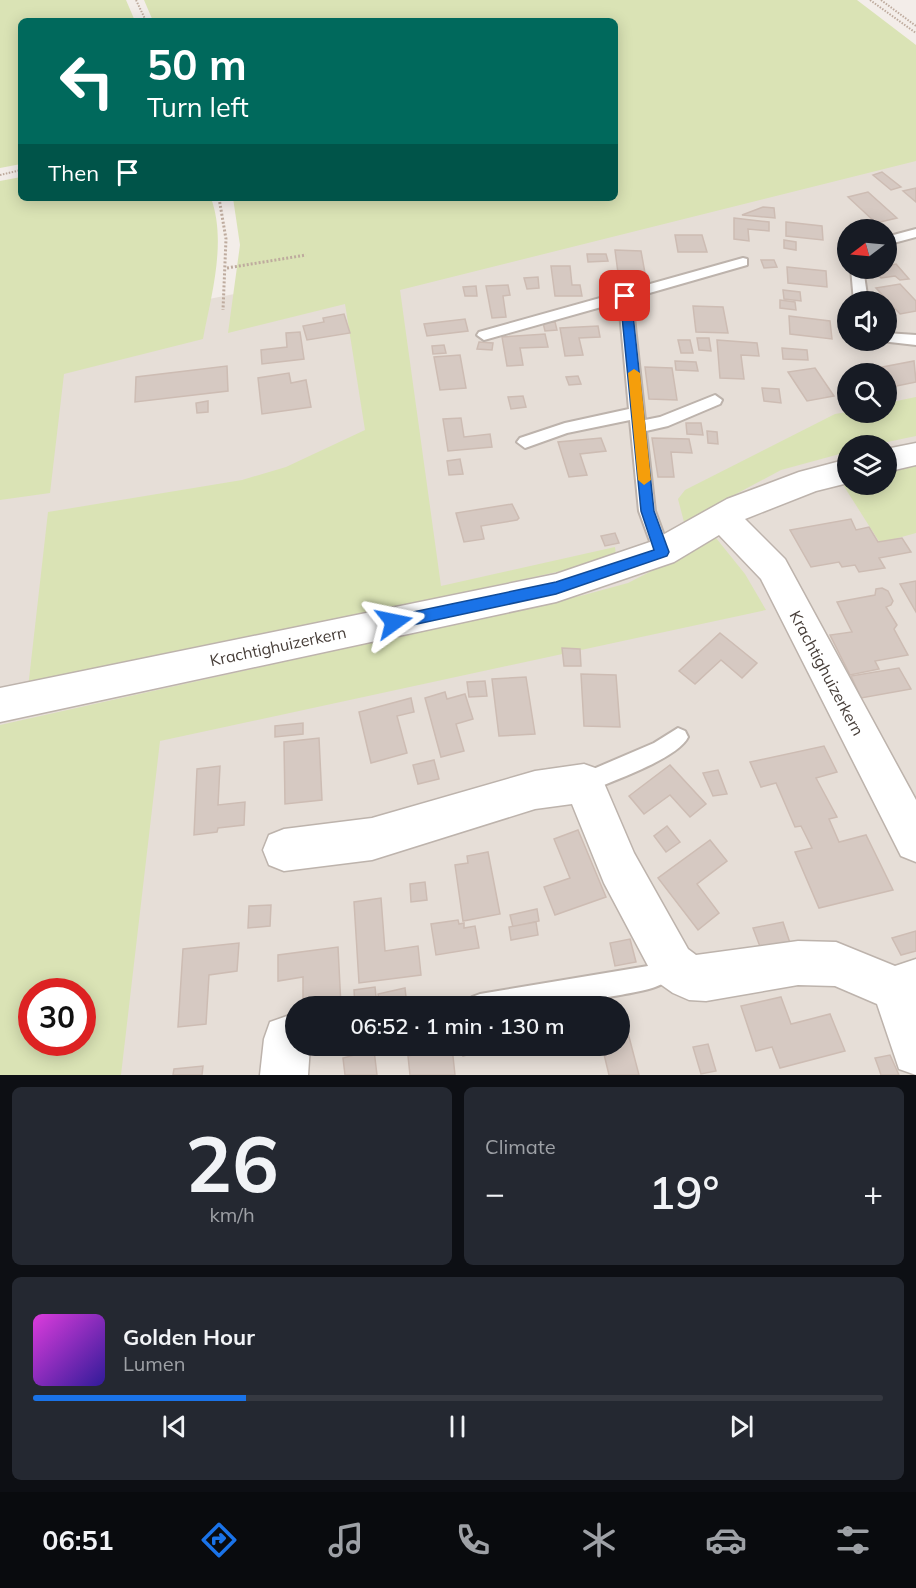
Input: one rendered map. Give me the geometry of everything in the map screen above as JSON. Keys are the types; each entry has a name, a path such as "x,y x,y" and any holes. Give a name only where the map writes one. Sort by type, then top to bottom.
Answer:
{"street":[{"path":"897,458 916,454"},
{"name":"Krachtighuizerkern","path":"0,705 556,588 662,552 738,507 810,480 837,474"},
{"name":"Krachtighuizerkern","path":"722,517 773,569 916,841"},
{"path":"284,850 372,839 535,790 584,783 619,868 672,965 689,977 706,978 798,963 836,964 905,986 916,1052"}],"lane":[{"path":"897,238 916,233"},
{"path":"484,335 743,262"},
{"path":"625,296 647,511 662,552"},
{"path":"897,339 916,340"},
{"path":"525,441 565,428 639,420 663,422 716,400"},
{"path":"584,783 661,749 678,738"},
{"path":"535,996 652,977 672,965"}],"path":[{"path":"136,0 145,18"},
{"path":"870,0 916,33"},
{"path":"881,0 916,26"},
{"path":"0,175 18,171"},
{"path":"220,201 226,218 227,268 223,310"},
{"path":"227,268 306,255"}],"shaded area":[{"path":"916,160 916,1075 0,1075 0,340"}],"green space":[{"path":"0,0 126,0 134,18 18,18 18,165 0,168"},
{"path":"144,0 857,0 916,45 916,161 400,290 441,586 615,547 616,555 593,564 28,688 48,512 242,480 286,467 365,430 345,304 228,333 240,245 233,201 618,201 618,18 152,18"},
{"path":"18,178 18,201 212,201 216,215 218,251 203,339 64,374 50,493 0,500 0,181"},
{"path":"916,397 916,436 897,440 897,435 837,435 837,455 781,470 684,522 678,499 685,490 835,414 837,414 837,423 897,423 897,401"},
{"path":"916,461 916,533 880,543 850,495 897,495 897,466"},
{"path":"716,538 745,574 766,610 160,741 121,1075 0,1075 0,725 584,595 628,583"}],"building":[{"path":"882,172 901,187 891,190 873,175"},
{"path":"916,188 916,202 903,191"},
{"path":"868,192 897,218 872,219 848,197"},
{"path":"763,207 774,208 775,218 742,215"},
{"path":"734,218 769,222 769,231 748,229 749,241 734,239"},
{"path":"786,222 822,226 823,240 786,236"},
{"path":"675,235 702,235 707,252 678,252"},
{"path":"784,240 796,242 796,250 784,248"},
{"path":"615,250 641,251 645,273 618,273"},
{"path":"587,254 606,254 608,261 588,262"},
{"path":"761,260 774,260 777,267 764,268"},
{"path":"897,265 909,279 900,280 897,278"},
{"path":"551,266 570,266 572,285 580,285 582,296 555,296"},
{"path":"787,267 826,271 827,287 788,283"},
{"path":"538,277 539,288 527,289 524,278"},
{"path":"900,284 916,301 916,311 900,314 897,311 897,291 879,291 876,288"},
{"path":"508,285 510,295 503,296 506,317 492,318 486,286"},
{"path":"476,286 477,296 465,296 463,287"},
{"path":"783,290 800,292 801,301 784,299"},
{"path":"780,300 795,302 796,310 780,308"},
{"path":"693,306 723,307 728,333 696,332"},
{"path":"344,314 350,333 307,340 303,326 324,322 323,318"},
{"path":"789,316 830,321 832,339 790,334"},
{"path":"465,319 468,331 427,336 424,324"},
{"path":"555,322 557,330 545,331 543,323"},
{"path":"598,326 600,337 579,338 583,355 565,356 560,328"},
{"path":"300,332 304,359 262,364 261,350 287,347 286,333"},
{"path":"545,334 548,347 520,348 523,365 507,366 502,337"},
{"path":"697,338 709,338 711,351 699,350"},
{"path":"678,340 690,340 693,353 681,353"},
{"path":"717,340 757,343 759,356 741,355 744,379 720,378"},
{"path":"479,342 493,343 492,350 477,349"},
{"path":"444,345 446,353 433,354 432,346"},
{"path":"782,348 807,350 808,360 783,359"},
{"path":"460,355 466,388 440,390 434,357"},
{"path":"675,361 696,362 698,371 676,370"},
{"path":"914,361 916,382 897,386 897,364"},
{"path":"227,366 228,391 135,402 136,377"},
{"path":"645,367 672,368 677,400 649,399"},
{"path":"815,368 834,396 807,401 788,372"},
{"path":"289,373 291,383 306,380 311,407 262,414 258,378"},
{"path":"578,376 581,384 569,385 566,377"},
{"path":"762,388 779,389 781,403 764,401"},
{"path":"523,396 526,407 511,409 508,397"},
{"path":"208,401 208,412 197,413 196,403"},
{"path":"461,418 464,437 490,434 492,447 448,451 443,419"},
{"path":"686,423 701,423 703,435 687,434"},
{"path":"707,431 717,432 718,444 708,443"},
{"path":"601,438 606,451 580,454 587,475 569,477 558,442"},
{"path":"652,438 689,439 692,453 671,452 674,477 658,477"},
{"path":"460,459 463,474 449,475 447,461"},
{"path":"512,504 519,518 517,520 481,526 484,539 464,542 456,513"},
{"path":"851,519 856,530 869,527 878,542 902,538 911,552 879,558 885,568 859,572 855,565 842,567 839,562 811,567 790,530"},
{"path":"615,533 619,543 605,546 601,536"},
{"path":"916,581 916,612 900,584"},
{"path":"882,588 888,591 893,601 886,607 897,625 894,629 908,655 875,661 879,669 850,675 830,635 852,632 837,602 875,595 876,589"},
{"path":"720,633 757,663 742,678 721,660 695,684 679,671"},
{"path":"562,648 580,649 581,666 564,666"},
{"path":"899,668 911,689 861,698 851,676"},
{"path":"581,674 616,675 620,727 584,726"},
{"path":"526,677 535,734 499,736 492,679"},
{"path":"485,681 487,696 469,697 467,682"},
{"path":"445,692 447,699 465,694 473,719 456,724 464,751 441,757 425,698"},
{"path":"411,698 414,712 397,716 407,753 371,763 359,712"},
{"path":"303,723 303,734 275,737 275,726"},
{"path":"319,738 322,800 285,804 284,742"},
{"path":"824,746 837,772 816,778 837,817 829,819 839,842 866,835 893,890 819,908 795,852 812,848 801,826 795,827 776,783 761,787 750,762"},
{"path":"434,760 439,779 418,784 413,765"},
{"path":"670,765 706,804 690,817 670,795 644,814 629,796"},
{"path":"220,766 218,805 245,802 244,825 218,828 217,832 194,835 197,769"},
{"path":"718,770 727,794 713,796 703,773"},
{"path":"667,826 680,842 666,852 654,836"},
{"path":"578,830 606,897 555,915 544,887 570,878 554,839"},
{"path":"710,840 727,861 697,884 719,913 698,930 658,878"},
{"path":"488,852 500,914 463,921 455,865 468,863 467,856"},
{"path":"425,882 427,900 411,902 410,884"},
{"path":"381,898 385,951 418,946 421,975 359,983 354,902"},
{"path":"271,905 270,926 248,928 249,906"},
{"path":"537,909 539,921 513,927 510,915"},
{"path":"458,920 459,924 464,923 464,928 475,926 479,948 436,955 431,924"},
{"path":"536,922 538,935 511,940 509,927"},
{"path":"783,922 791,946 762,952 753,928"},
{"path":"916,931 916,951 901,955 892,938"},
{"path":"630,939 636,962 615,966 610,943"},
{"path":"239,943 237,971 209,975 206,1024 178,1027 183,949"},
{"path":"338,947 340,996 303,996 303,977 278,981 278,955"},
{"path":"375,987 376,996 354,996 354,990"},
{"path":"405,988 406,996 378,996 378,994"},
{"path":"781,997 791,1024 830,1014 845,1051 780,1068 772,1047 756,1051 741,1006"},
{"path":"630,1041 639,1075 609,1075 604,1056 630,1056"},
{"path":"708,1044 716,1071 701,1074 693,1047"},
{"path":"890,1055 899,1075 881,1075 875,1058"},
{"path":"375,1056 377,1075 345,1075 343,1058"},
{"path":"408,1056 453,1056 455,1075 410,1075"},
{"path":"203,1066 202,1075 173,1075 174,1069"}],"slow traffic":[{"path":"634,373 644,480"}],"route":[{"path":"394,622 556,588 662,552 647,511 625,296"}]}
